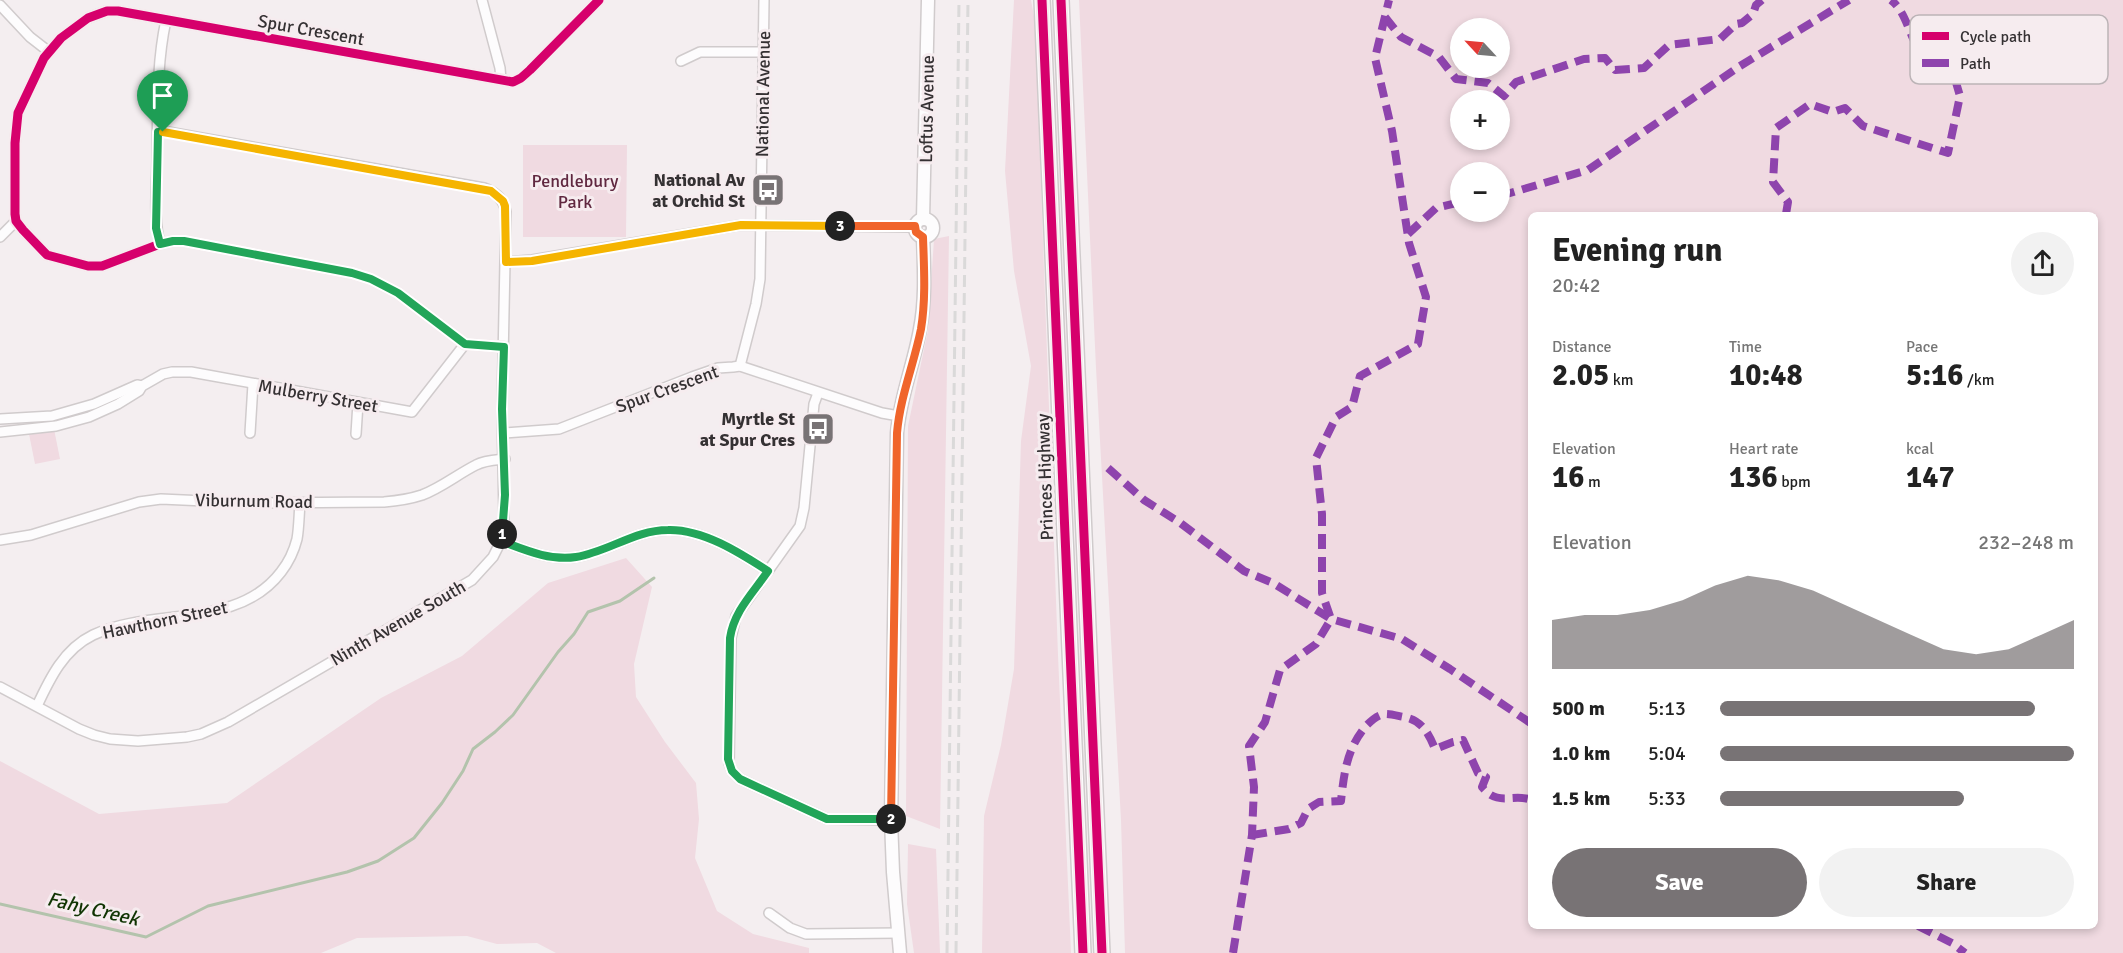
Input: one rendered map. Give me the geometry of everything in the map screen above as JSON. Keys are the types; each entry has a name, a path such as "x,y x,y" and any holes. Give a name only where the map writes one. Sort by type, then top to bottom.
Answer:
{"highway":[{"name":"Princes Highway","path":"1042,0 1083,953"},
{"name":"Princes Highway","path":"1061,0 1102,953"}],"street":[{"path":"482,0 501,80 513,82 521,78 599,0"},
{"name":"National Avenue","path":"740,366 759,286 764,0"},
{"name":"Loftus Avenue","path":"900,953 891,820 899,416 921,327 924,281 920,227 928,0"},
{"path":"0,6 30,37 48,51"},
{"name":"Spur Crescent","path":"16,221 14,187 18,113 48,51 88,18 107,11 118,11 501,80"},
{"path":"160,244 156,228 158,77 166,20"},
{"path":"681,61 700,52 763,52"},
{"name":"Ninth Avenue South","path":"0,687 79,729 110,739 138,741 201,734 228,722 472,580 493,556 501,541 504,518 505,459 503,433 506,212 503,201 484,188 158,132"},
{"path":"0,237 16,221 47,255 88,266 102,266 160,244 184,241 352,273 371,279 398,293 465,344 504,347"},
{"path":"506,262 532,261 741,225 920,227"},
{"name":"Mulberry Street","path":"0,432 56,426 89,417 118,404 163,374 183,371 412,412 465,344"},
{"name":"Spur Crescent","path":"503,433 559,429 692,377 718,368 740,366 818,393 899,416"},
{"path":"250,434 253,384"},
{"name":"Mulberry Street","path":"0,419 52,416 94,404 137,385 142,386"},
{"path":"818,393 813,410 803,517 794,537 742,607 733,623 730,638 728,759 732,771 740,779 827,819 891,820"},
{"path":"356,434 358,403"},
{"name":"Viburnum Road","path":"0,540 31,535 139,502 162,499 300,503 384,502 405,499 422,495 476,465 505,459"},
{"name":"Hawthorn Street","path":"37,706 62,660 92,635 134,623 228,608 266,589 292,554 300,503"},
{"path":"501,541 542,556 576,557 643,534 669,530 687,532 711,540 768,571"},
{"path":"768,913 790,928 806,934 899,933"}],"green space":[{"path":"1014,0 1031,0 1035,22 1071,953 982,953 984,816 1001,745 1014,669 1021,441 1031,366 1014,271 1005,171"},
{"path":"1079,0 2123,0 2123,953 1125,953 1121,820 1096,368"},
{"name":"Pendlebury Park","path":"523,145 627,145 626,237 523,237"},
{"path":"949,236 940,829 906,816 908,426 928,330 934,239"},
{"path":"54,429 60,459 35,464 29,434"},
{"path":"626,558 652,587 634,664 636,697 665,742 696,783 699,819 695,858 717,911 753,934 809,948 809,953 556,953 537,943 497,944 467,936 357,938 321,953 0,953 0,761 99,814 227,803 381,698 462,656 548,583"},
{"path":"908,844 936,849 940,953 914,953 907,904"}],"waterway":[{"name":"Fahy Creek","path":"0,904 146,937 208,906 347,872 378,861 414,838 442,803 463,771 473,749 513,715 588,612 620,601 654,578"}],"railway":[{"path":"947,953 959,0"},
{"path":"956,953 968,0"}],"marked path":[{"path":"1233,953 1252,835 1254,787 1249,746 1265,722 1280,670 1316,644 1331,619 1322,593 1322,514 1316,458 1336,417 1352,407 1360,376 1418,344 1426,297 1409,243 1392,131 1375,58 1389,0"},
{"path":"1385,17 1401,37 1439,57 1456,79 1488,83 1504,96 1516,82 1584,59 1605,58 1615,70 1644,68 1669,45 1720,39 1736,24 1742,23 1753,14 1756,5 1762,0"},
{"path":"1510,193 1588,170 1740,66 1849,0"},
{"path":"1891,0 1902,14 1910,32"},
{"path":"1786,212 1788,202 1773,182 1776,128 1810,104 1833,112 1845,108 1863,126 1948,153 1960,96 1956,84"},
{"path":"1408,234 1436,208 1450,205"},
{"path":"1108,468 1144,500 1179,522 1244,571 1273,583 1331,619 1402,639 1528,721"},
{"path":"1252,835 1289,829 1301,823 1308,809 1319,802 1341,801 1345,771 1354,743 1368,724 1385,714 1416,721 1427,733 1435,749 1463,740 1478,773 1486,777 1482,787 1488,793 1500,798 1528,799"},
{"path":"1924,929 1952,943 1965,953"}],"cycle path":[{"path":"504,347 465,344 398,293 371,279 352,273 184,241 160,244 102,266 88,266 47,255 16,221 15,143 18,113 44,58 61,38 88,18 107,11 118,11 513,82 530,70 599,0"},
{"path":"1042,0 1083,953"},
{"path":"1061,0 1102,953"}],"place":[{"name":"National Av at Orchid St","path":"768,190"},
{"name":"Myrtle St at Spur Cres","path":"818,429"}],"route":[{"path":"158,132 163,132 484,188 497,195 505,206 506,262 532,261 741,225 915,226 916,232 923,237 923,309 897,433 891,820 827,819 740,779 732,771 728,759 730,638 736,616 768,571 729,548 687,532 655,531 592,553 563,558 542,556 501,541 505,495 502,409 504,347 465,344 386,285 352,273 184,241 160,244 156,228 158,132"}]}
